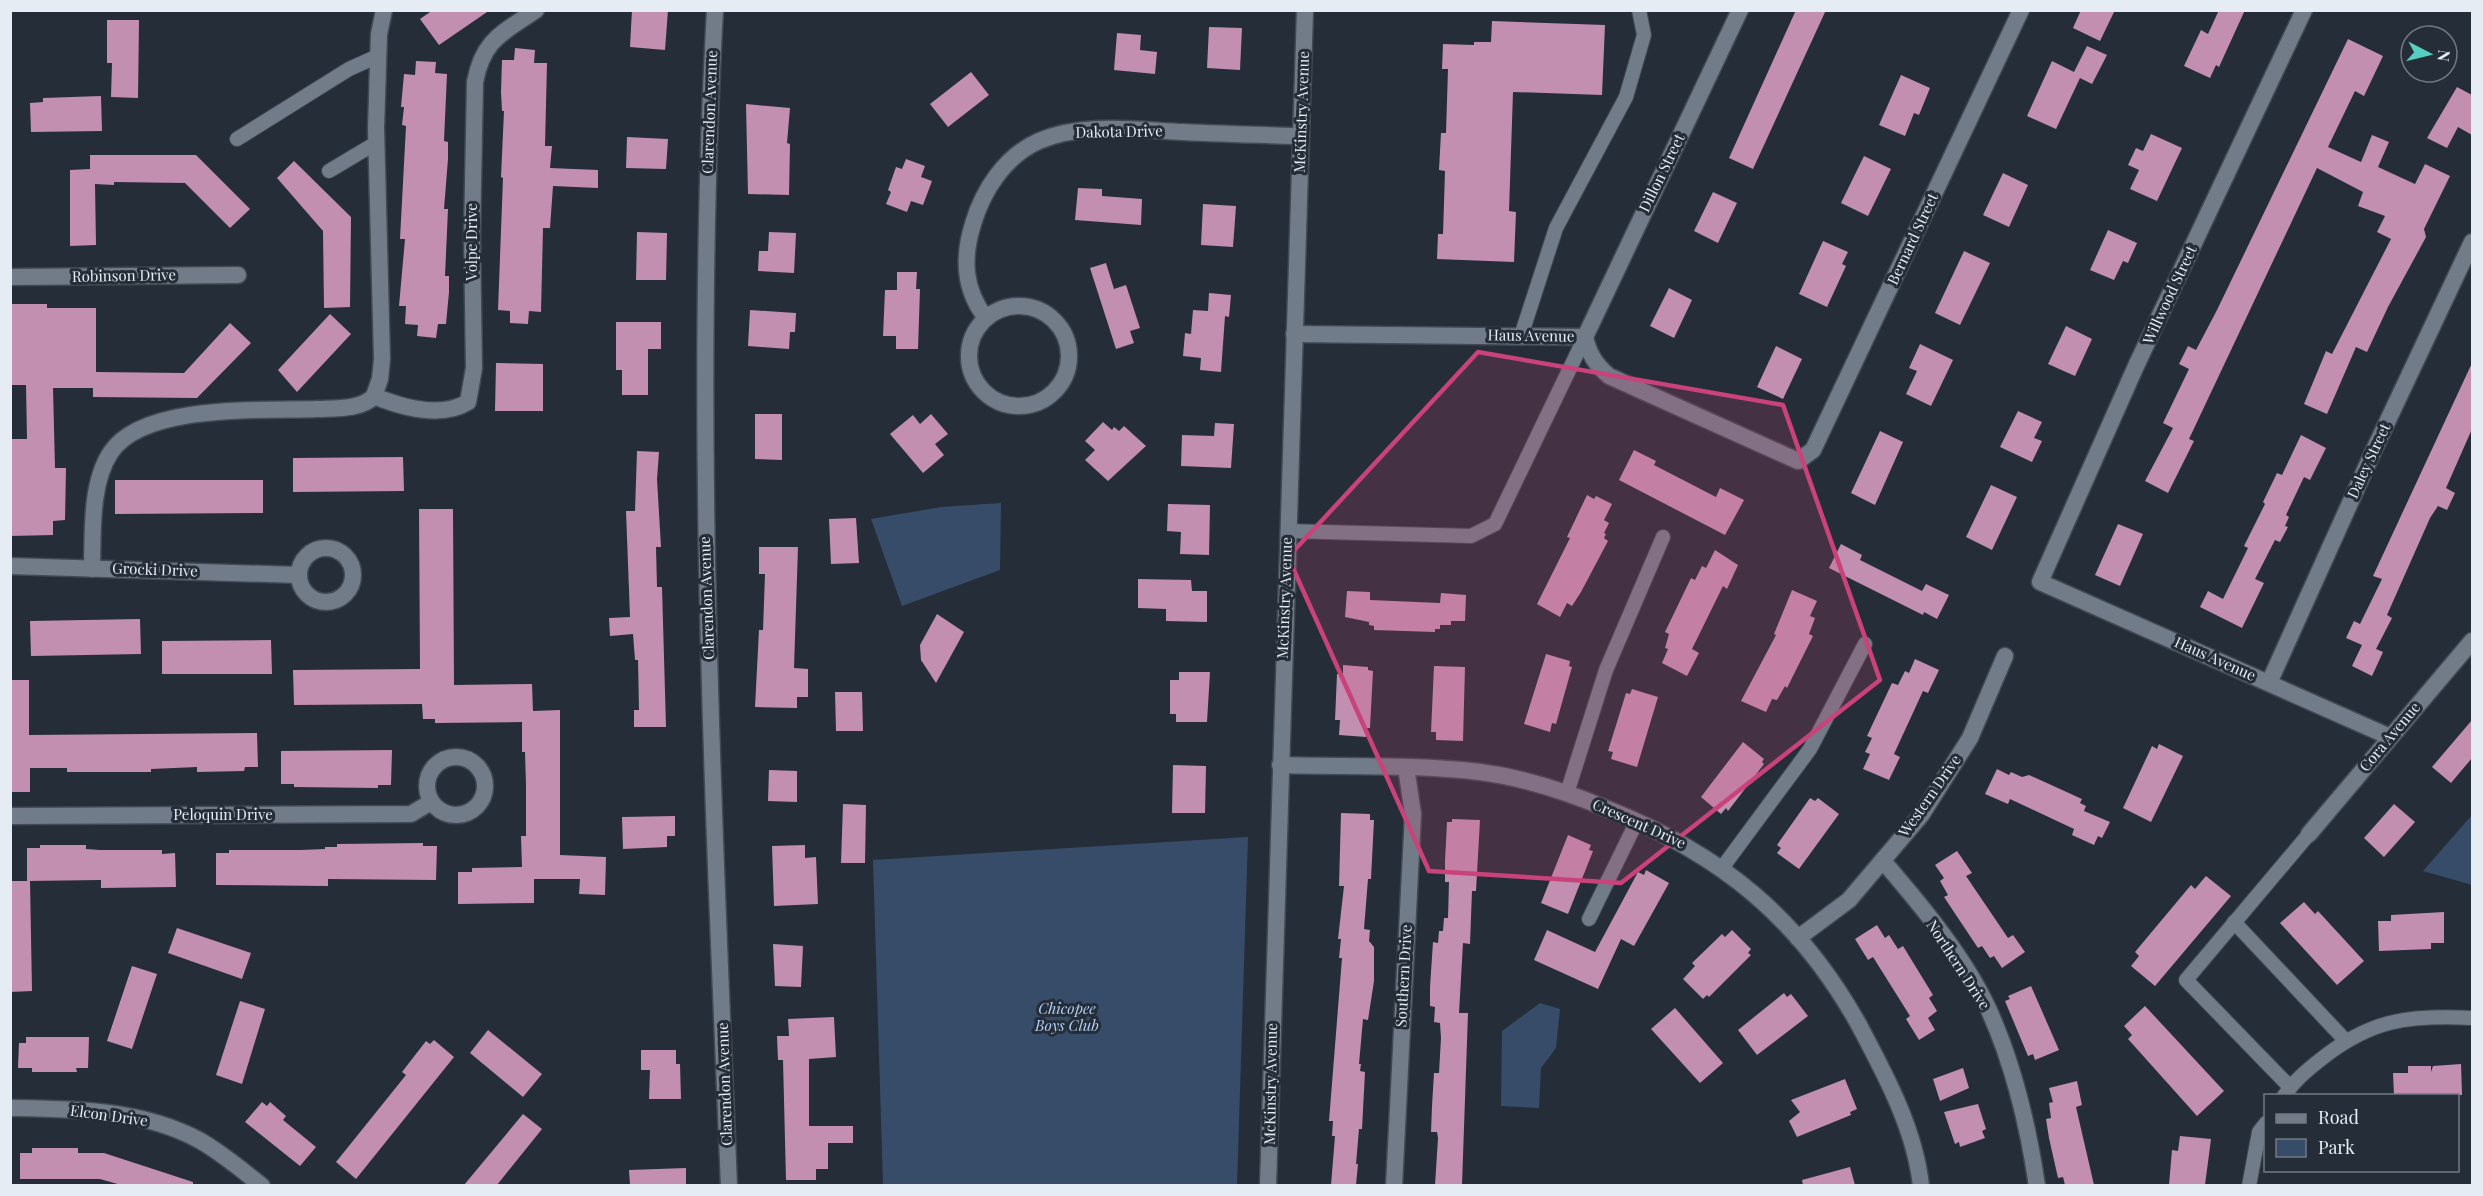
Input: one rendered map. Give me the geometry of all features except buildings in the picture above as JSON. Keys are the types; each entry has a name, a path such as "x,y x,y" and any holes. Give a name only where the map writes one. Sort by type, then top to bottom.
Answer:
{"street":[{"path":"92,569 96,500 104,468 111,451 132,433 160,421 178,418 231,412 339,408 367,402 374,396 380,379 382,338 376,143 379,34 384,10"},
{"name":"Volpe Drive","path":"374,396 399,406 424,410 463,405 470,399 474,357 472,225 475,82 480,59 489,45 502,32 536,10"},
{"name":"Clarendon Avenue","path":"715,10 705,234 704,481 729,1185"},
{"name":"McKinstry Avenue","path":"1268,1185 1305,10"},
{"name":"Dillon Street","path":"1585,337 1740,10"},
{"name":"Bernard Street","path":"1798,461 1813,450 2021,10"},
{"name":"Willwood Street","path":"2040,582 2136,366 2304,10"},
{"name":"Dakota Drive","path":"986,318 970,292 966,263 968,240 979,206 994,178 1028,147 1058,135 1097,130 1301,136"},
{"name":"Daley Street","path":"2270,683 2373,452 2472,242"},
{"name":"Robinson Drive","path":"10,277 238,275"},
{"path":"1023,306 1045,314 1057,324 1068,345 1069,360 1065,376 1052,394 1038,402 1018,406 998,402 981,389 971,370 970,349 977,329 986,318 1000,310 1023,306"},
{"name":"Haus Avenue","path":"1294,334 1585,337 1588,351 1596,364 1609,376 1798,461"},
{"name":"Grocki Drive","path":"10,566 299,575"},
{"name":"Haus Avenue","path":"2040,582 2390,737"},
{"name":"Cora Avenue","path":"2309,834 2472,641"},
{"name":"Western Drive","path":"1798,938 1850,900 1922,814 1970,738 2005,656"},
{"name":"Crescent Drive","path":"1280,765 1479,772 1548,785 1637,821 1695,850 1743,883 1798,938 1845,1001 1892,1091 1906,1130 1921,1185"},
{"name":"Southern Drive","path":"1394,1185 1413,814 1406,768"},
{"name":"Peloquin Drive","path":"10,816 411,814 432,802"},
{"name":"Northern Drive","path":"1883,861 1950,947 1986,1005 2028,1128 2037,1185"},
{"name":"Elcon Drive","path":"10,1108 93,1111 154,1121 200,1141 262,1185"}],"lane":[{"path":"1521,336 1556,228 1626,97 1644,35 1639,10"},
{"path":"237,139 349,69 378,56"},
{"path":"329,171 376,143"},
{"path":"1288,531 1472,536 1495,524 1585,337"},
{"path":"1567,793 1605,670 1663,537"},
{"path":"1722,868 1810,749 1864,644"},
{"path":"1589,920 1637,821"},
{"path":"2309,834 2186,980 2287,1091 2345,1040 2374,1027 2412,1017 2472,1018"},
{"path":"2234,922 2345,1040"},
{"path":"2249,1185 2259,1132 2264,1124"}],"highlighted area":[{"path":"1478,352 1783,405 1880,680 1621,883 1429,871 1288,557"}],"green space":[{"path":"1001,503 1000,570 902,606 871,519 941,507"},
{"path":"2472,815 2472,885 2423,871"},
{"name":"Chicopee Boys Club","path":"1248,837 1237,1185 883,1185 873,860"},
{"path":"1540,1003 1560,1009 1556,1048 1541,1068 1539,1108 1501,1106 1502,1031"}]}
